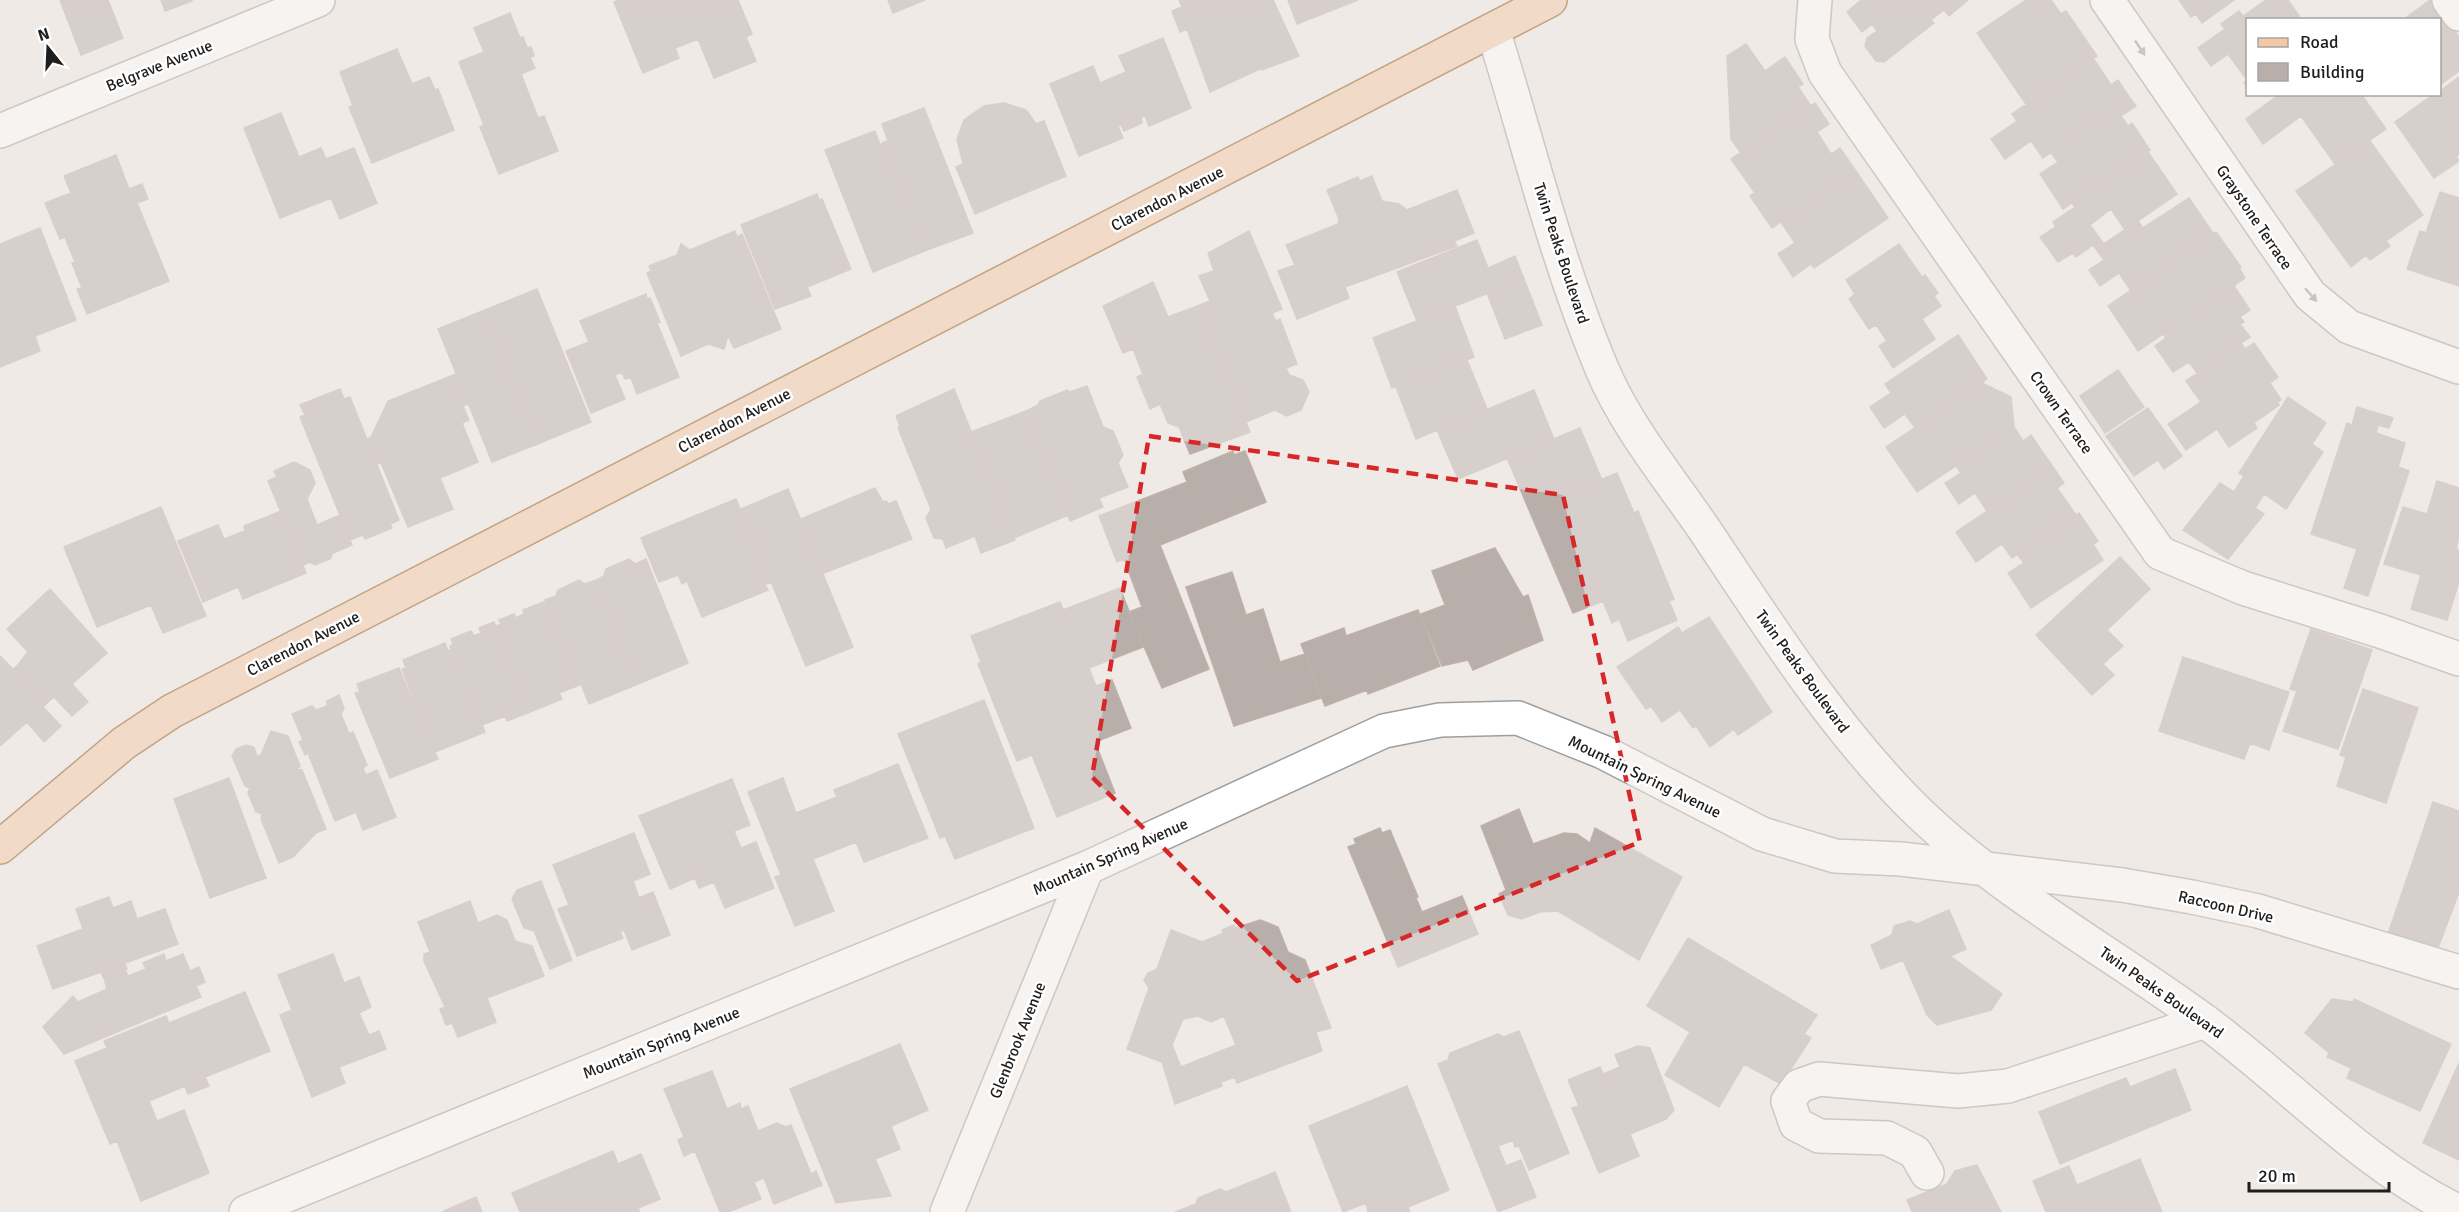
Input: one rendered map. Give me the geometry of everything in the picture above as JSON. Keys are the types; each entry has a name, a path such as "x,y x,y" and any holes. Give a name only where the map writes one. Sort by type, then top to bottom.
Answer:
{"main road":[{"path":"1493,30 1550,0"},
{"name":"Clarendon Avenue","path":"0,847 124,743 172,711 1493,30"}],"street":[{"name":"Belgrave Avenue","path":"0,131 318,0"},
{"name":"Crown Terrace","path":"1815,0 1812,39 1825,73 2160,553 2243,588 2380,631 2459,659"},
{"name":"Graystone Terrace","path":"2107,0 2310,295 2349,327 2459,367"},
{"path":"2449,0 2459,14"},
{"name":"Twin Peaks Boulevard","path":"1493,30 1573,292 1604,373 1631,420 1832,716 1908,802 1986,870 2205,1021 2372,1158 2431,1199 2459,1212"},
{"name":"Mountain Spring Avenue","path":"246,1212 1087,868 1384,731 1440,720 1518,718 1603,752 1762,834 1835,856 1901,859 1986,870"},
{"name":"Glenbrook Avenue","path":"947,1212 1087,868"},
{"name":"Raccoon Drive","path":"1986,870 2122,885 2258,911 2459,972"},
{"path":"1927,1173 1915,1152 1887,1138 1819,1136 1796,1124 1788,1101 1799,1086 1820,1079 1958,1091 2008,1086 2205,1021"}],"highlighted area":[{"path":"1149,436 1563,495 1640,842 1297,981 1092,777"}],"building":[{"path":"60,0 108,0 123,38 81,55"},
{"path":"161,0 191,0 192,1 165,11"},
{"path":"618,0 738,0 752,34 746,37 756,61 714,78 698,39 675,48 679,58 643,73 614,2"},
{"path":"888,0 925,0 893,13"},
{"path":"1179,0 1273,0 1299,56 1262,70 1262,68 1210,92 1187,29 1180,32 1172,11 1182,7"},
{"path":"1288,0 1358,0 1297,24"},
{"path":"1861,0 1924,0 1936,16 1931,20 1934,23 1884,62 1876,61 1865,46 1867,38 1877,31 1872,24 1862,32 1847,12"},
{"path":"1924,0 1968,0 1949,16 1944,10 1936,16"},
{"path":"2026,0 2051,0 2061,14 2066,11 2097,56 2026,104 1977,33"},
{"path":"2179,0 2234,0 2202,23 2196,14 2191,17"},
{"path":"2266,0 2288,0 2301,18 2246,18 2246,79 2228,54 2211,66 2198,48 2225,29 2221,24 2239,11 2243,16"},
{"path":"2433,0 2459,37 2459,71 2441,84 2441,18 2406,18"},
{"path":"510,13 520,38 523,37 527,48 531,47 534,56 530,57 535,68 521,74 538,118 544,116 558,151 499,174 480,127 484,125 459,62 484,52 474,28"},
{"path":"1163,38 1191,108 1149,126 1145,116 1141,117 1142,123 1124,131 1121,125 1118,126 1123,138 1079,156 1050,84 1093,66 1100,83 1126,72 1119,56"},
{"path":"1746,44 1765,71 1785,57 1803,84 1798,87 1811,106 1741,153 1731,139 1727,56"},
{"path":"397,49 412,84 429,77 435,90 438,89 454,130 372,163 349,107 353,106 340,72"},
{"path":"2093,58 2111,85 2118,80 2130,98 2043,158 2031,141 2005,159 1991,139 2017,121 2012,114"},
{"path":"2459,77 2459,154 2456,156 2459,161 2434,178 2395,122 2431,96 2441,96 2441,90"},
{"path":"2277,96 2362,96 2386,129 2335,164 2301,116 2263,144 2246,119"},
{"path":"2130,98 2136,106 2121,116 2128,126 2132,123 2150,150 2063,209 2040,174 2058,162 2051,153"},
{"path":"1004,103 1026,110 1036,124 1044,121 1066,176 975,214 956,167 963,164 957,139 964,120 984,106"},
{"path":"1815,103 1829,124 1817,132 1831,154 1840,148 1856,171 1772,228 1750,196 1755,193 1731,159"},
{"path":"924,108 973,233 927,250 884,142 888,141 882,124"},
{"path":"281,113 299,157 321,148 326,159 354,148 377,203 340,219 331,198 280,218 244,128"},
{"path":"875,131 880,145 884,142 927,250 873,272 825,150"},
{"path":"2370,141 2423,215 2386,241 2390,246 2370,260 2366,255 2351,267 2296,191"},
{"path":"2148,152 2177,194 2125,230 2111,209 2090,225 2104,244 2096,249 2093,245 2076,257 2073,253 2058,262 2040,237 2056,227 2053,222 2075,207 2072,203"},
{"path":"116,155 129,189 142,184 148,199 137,203 169,281 87,314 77,289 82,288 72,263 75,262 65,237 60,239 45,203 71,193 64,176"},
{"path":"1856,171 1888,218 1814,268 1811,264 1793,277 1778,254 1795,243 1781,222"},
{"path":"1372,176 1382,201 1399,204 1407,210 1457,190 1474,233 1454,241 1457,246 1345,287 1349,298 1297,319 1278,271 1295,265 1286,245 1338,224 1339,219 1327,190 1358,177 1360,181"},
{"path":"2440,192 2459,198 2459,286 2407,269 2420,231 2426,233"},
{"path":"817,194 819,200 822,199 851,269 807,287 811,296 775,309 741,225"},
{"path":"2189,198 2213,233 2131,291 2119,273 2100,286 2089,270 2104,260 2096,249 2138,221 2143,228"},
{"path":"40,228 76,320 35,336 40,351 0,367 0,244"},
{"path":"735,231 737,237 742,234 781,329 734,348 728,336 724,349 708,344 681,356 647,273 651,271 649,266 677,255 681,244 690,250"},
{"path":"1249,231 1282,309 1272,313 1276,321 1280,319 1297,364 1286,368 1289,375 1303,380 1309,392 1301,410 1287,416 1275,410 1246,422 1200,305 1210,301 1199,276 1214,271 1208,253"},
{"path":"2216,232 2241,267 2239,268 2245,278 2138,351 2108,306"},
{"path":"1477,240 1488,268 1515,256 1524,279 1417,321 1397,272"},
{"path":"1899,244 1922,277 1925,275 1938,293 1934,296 1941,306 1922,319 1935,339 1893,368 1879,346 1887,341 1876,325 1869,329 1849,299 1855,294 1846,280"},
{"path":"1524,279 1542,325 1505,339 1487,293"},
{"path":"1153,282 1168,317 1200,305 1250,432 1190,454 1179,427 1168,423 1160,404 1150,409 1137,377 1143,374 1133,349 1123,353 1103,306"},
{"path":"2234,286 2250,310 2240,317 2244,322 2240,324 2250,337 2197,373 2189,362 2173,372 2155,346 2166,338 2163,334"},
{"path":"537,289 591,422 540,443 485,310"},
{"path":"646,294 660,322 657,323 679,377 637,394 631,378 625,379 622,372 615,375 625,399 591,413 566,351 589,342 580,321"},
{"path":"1455,306 1474,357 1392,388 1373,338"},
{"path":"485,310 540,443 492,462 438,329"},
{"path":"1958,335 1987,379 1915,428 1905,414 1884,428 1870,407 1891,393 1885,384"},
{"path":"2241,343 2245,349 2254,343 2278,377 2270,383 2281,400 2277,402 2279,405 2254,423 2257,428 2229,447 2217,429 2186,450 2168,424 2201,402 2186,381"},
{"path":"1467,360 1487,409 1416,439 1396,387"},
{"path":"2118,370 2144,407 2105,433 2080,396"},
{"path":"456,374 468,404 463,406 469,420 462,423 478,462 440,478 453,509 408,527 381,463 377,464 367,439 371,437 388,401"},
{"path":"1982,383 2011,397 2014,427 1917,492 1886,447"},
{"path":"1087,386 1103,427 1113,431 1123,455 1118,463 1128,487 1099,498 1103,507 1070,521 1026,411 1038,405 1040,401 1067,390 1070,392"},
{"path":"340,389 344,399 350,397 399,520 390,524 392,528 365,539 363,535 350,540 300,417 305,415 300,405"},
{"path":"954,389 1015,540 981,553 975,536 946,548 943,539 934,538 926,518 931,509 898,428 900,426 896,416"},
{"path":"1534,390 1554,439 1458,479 1437,430"},
{"path":"2288,397 2326,423 2312,444 2323,452 2286,509 2264,494 2255,508 2264,514 2228,559 2183,530 2220,483 2234,492 2244,476 2239,473"},
{"path":"2357,407 2393,418 2389,428 2378,425 2376,433 2405,443 2398,467 2409,471 2368,596 2344,588 2357,549 2311,534 2347,423 2352,425"},
{"path":"2148,408 2182,456 2164,469 2158,460 2134,476 2106,436"},
{"path":"1026,411 1068,515 1014,538 971,432"},
{"path":"2014,427 2023,441 2031,435 2053,467 1987,511 1975,493 1959,504 1945,483 1961,473 1956,466"},
{"path":"1580,428 1602,480 1529,510 1507,458"},
{"path":"1233,451 1234,455 1245,451 1266,502 1160,545 1209,669 1162,688 1129,612 1142,607 1124,559 1117,562 1099,516 1187,482 1183,472"},
{"path":"294,462 310,470 315,483 307,499 317,525 340,515 352,545 333,553 330,559 315,565 310,562 303,565 268,481 277,477 274,471"},
{"path":"2053,467 2064,483 2057,488 2076,515 2012,558 2002,544 1976,562 1956,532"},
{"path":"1617,473 1634,513 1638,511 1674,599 1669,601 1677,620 1628,641 1619,619 1612,623 1603,601 1573,613 1529,510"},
{"path":"2437,481 2459,488 2459,537 2456,549 2459,550 2459,582 2447,620 2411,609 2421,575 2384,564 2403,507 2427,514"},
{"path":"875,488 883,502 886,501 888,504 896,501 912,539 824,573 801,519"},
{"path":"788,489 853,647 806,666 741,509"},
{"path":"736,499 770,583 765,584 768,590 702,617 687,581 682,584 678,575 659,582 641,538"},
{"path":"161,507 206,616 163,633 151,605 97,627 64,547"},
{"path":"281,511 306,573 243,599 238,587 203,602 178,541 218,525 224,539 245,531 244,526"},
{"path":"2079,513 2098,541 2093,544 2103,560 2031,608 2008,573 2024,563 2017,554"},
{"path":"1495,548 1523,597 1528,595 1543,640 1473,670 1468,660 1442,666 1421,614 1445,605 1432,571"},
{"path":"2120,557 2150,589 2107,630 2123,646 2103,664 2114,675 2092,695 2036,635"},
{"path":"629,559 635,564 646,559 688,663 638,684 596,580 604,576 606,569"},
{"path":"1232,572 1246,615 1263,609 1280,662 1305,654 1321,698 1234,726 1186,587"},
{"path":"579,580 585,584 596,580 638,684 589,704 581,684 577,686 545,607 547,605 545,600 556,596 558,590"},
{"path":"1120,588 1143,647 1089,668 1096,686 1112,680 1131,728 1095,742 1115,793 1057,817 1032,755 1017,761 978,664 981,662 971,636 1060,602 1063,610"},
{"path":"50,589 107,653 72,684 88,702 72,716 54,697 49,701 17,666 28,652 7,629"},
{"path":"544,602 577,686 559,693 562,699 530,712 496,626 501,624 499,620 514,614 516,618 524,614 523,610"},
{"path":"1418,610 1440,666 1368,694 1367,690 1325,706 1301,644 1344,628 1346,636"},
{"path":"1709,617 1772,712 1738,735 1734,729 1710,747 1696,726 1693,728 1680,710 1662,722 1651,706 1646,709 1617,667 1678,627 1682,633"},
{"path":"494,622 530,712 507,721 505,716 482,725 450,646 453,644 451,639 471,631 474,636 481,633 479,628"},
{"path":"2311,629 2372,650 2338,749 2283,731 2297,691 2290,689"},
{"path":"445,643 448,651 451,649 485,732 435,752 402,669 406,668 403,660"},
{"path":"0,656 13,669 17,666 49,701 43,707 61,726 44,742 27,722 0,746"},
{"path":"2183,657 2289,692 2269,750 2250,743 2244,759 2159,731"},
{"path":"399,668 438,759 390,778 355,693 360,692 357,684"},
{"path":"2363,689 2418,708 2386,803 2337,786 2346,757 2340,755"},
{"path":"339,695 344,708 341,714 349,734 353,732 367,765 363,768 366,775 377,770 396,817 363,830 356,812 335,821 308,753 305,755 299,742 303,740 292,714 312,706 316,710 327,706 327,701"},
{"path":"984,700 1034,828 955,859 945,836 940,838 898,734"},
{"path":"271,731 288,736 300,766 297,769 302,770 326,829 316,833 293,857 279,863 261,819 262,814 256,812 248,793 250,788 245,786 232,756 236,749 246,745 254,747 257,757 261,755"},
{"path":"898,764 928,838 864,862 856,842 813,859 834,911 795,926 775,877 781,875 748,792 783,778 796,813 837,797 834,790"},
{"path":"229,778 266,878 210,898 174,799"},
{"path":"732,779 750,825 734,831 741,848 756,842 774,888 725,908 714,882 699,888 695,878 670,889 639,816"},
{"path":"2433,802 2459,811 2459,892 2438,948 2387,937"},
{"path":"1519,809 1533,844 1564,833 1577,834 1590,843 1595,828 1682,877 1639,960 1558,911 1540,912 1521,919 1508,915 1499,894 1506,890 1481,826"},
{"path":"1380,828 1382,833 1390,830 1422,912 1462,896 1478,934 1398,967 1348,847 1356,844 1354,839"},
{"path":"634,833 650,874 633,881 639,898 653,892 670,935 632,950 624,930 620,932 623,938 577,956 558,909 569,905 553,865"},
{"path":"541,881 572,960 550,969 534,931 524,928 512,899 517,890"},
{"path":"109,897 113,908 131,901 137,919 165,909 178,944 125,963 127,969 103,977 101,972 53,989 37,946 83,929 76,909"},
{"path":"470,901 478,923 497,915 507,920 515,941 532,946 544,976 487,998 496,1022 458,1037 452,1023 446,1025 440,1009 445,1007 424,961 424,954 430,952 418,922"},
{"path":"1949,910 1966,949 1950,956 2002,994 1991,1010 1937,1025 1927,1015 1903,960 1881,969 1871,945 1892,935 1894,926 1910,921 1917,924"},
{"path":"1260,920 1278,927 1288,952 1305,960 1331,1028 1316,1032 1322,1051 1237,1083 1235,1077 1221,1082 1222,1086 1175,1104 1162,1062 1127,1049 1149,988 1144,980 1148,973 1157,969 1171,930 1202,942 1224,933 1222,930 1234,925 1235,928","holes":["1198,1016 1211,1022 1224,1016 1236,1045 1181,1067 1172,1045 1183,1019"]},
{"path":"1688,938 1817,1015 1804,1034 1811,1038 1781,1084 1744,1064 1719,1107 1665,1075 1690,1032 1647,1006"},
{"path":"164,954 166,961 183,954 190,971 199,967 205,982 196,986 201,997 64,1054 43,1027 73,996 78,1002 107,989 104,978 125,970 128,976 146,969 143,963"},
{"path":"333,954 344,983 359,977 371,1007 359,1013 369,1035 379,1031 386,1049 339,1067 345,1083 312,1097 280,1015 292,1010 278,975"},
{"path":"245,992 270,1051 205,1077 209,1086 188,1094 185,1086 149,1101 157,1121 184,1110 209,1173 141,1201 117,1141 110,1144 75,1061 107,1048 104,1041 166,1016 169,1023"},
{"path":"2332,999 2353,1002 2354,999 2451,1044 2420,1111 2347,1078 2351,1068 2327,1057 2329,1053 2305,1033"},
{"path":"1519,1031 1569,1153 1529,1170 1519,1146 1515,1147 1513,1140 1498,1146 1506,1166 1521,1160 1536,1197 1498,1212 1438,1064 1448,1060 1450,1053 1498,1034 1504,1037"},
{"path":"900,1044 928,1110 891,1126 900,1149 875,1159 891,1196 836,1203 790,1089"},
{"path":"1638,1046 1650,1048 1674,1110 1666,1119 1630,1134 1639,1156 1599,1173 1572,1108 1579,1106 1568,1080 1600,1067 1603,1074 1620,1067 1615,1055"},
{"path":"2459,1063 2459,1160 2423,1143"},
{"path":"2175,1069 2191,1110 2060,1164 2039,1112 2126,1078 2130,1087"},
{"path":"712,1071 727,1109 740,1103 741,1109 748,1106 758,1131 777,1123 786,1127 791,1125 811,1174 816,1171 822,1185 774,1204 764,1178 754,1182 761,1199 728,1212 720,1212 695,1151 684,1156 678,1140 684,1137 664,1089"},
{"path":"1407,1086 1449,1190 1408,1207 1410,1212 1368,1212 1366,1203 1343,1212 1309,1126"},
{"path":"613,1151 618,1164 641,1154 660,1199 638,1208 640,1212 520,1212 512,1193"},
{"path":"2140,1159 2162,1212 2046,1212 2033,1181 2069,1166 2077,1185"},
{"path":"1977,1165 2001,1212 1912,1212 1907,1200 1947,1184 1955,1171"},
{"path":"1275,1172 1291,1212 1175,1212 1196,1204 1198,1198 1220,1189 1226,1192"},
{"path":"476,1197 482,1212 442,1212"}]}
